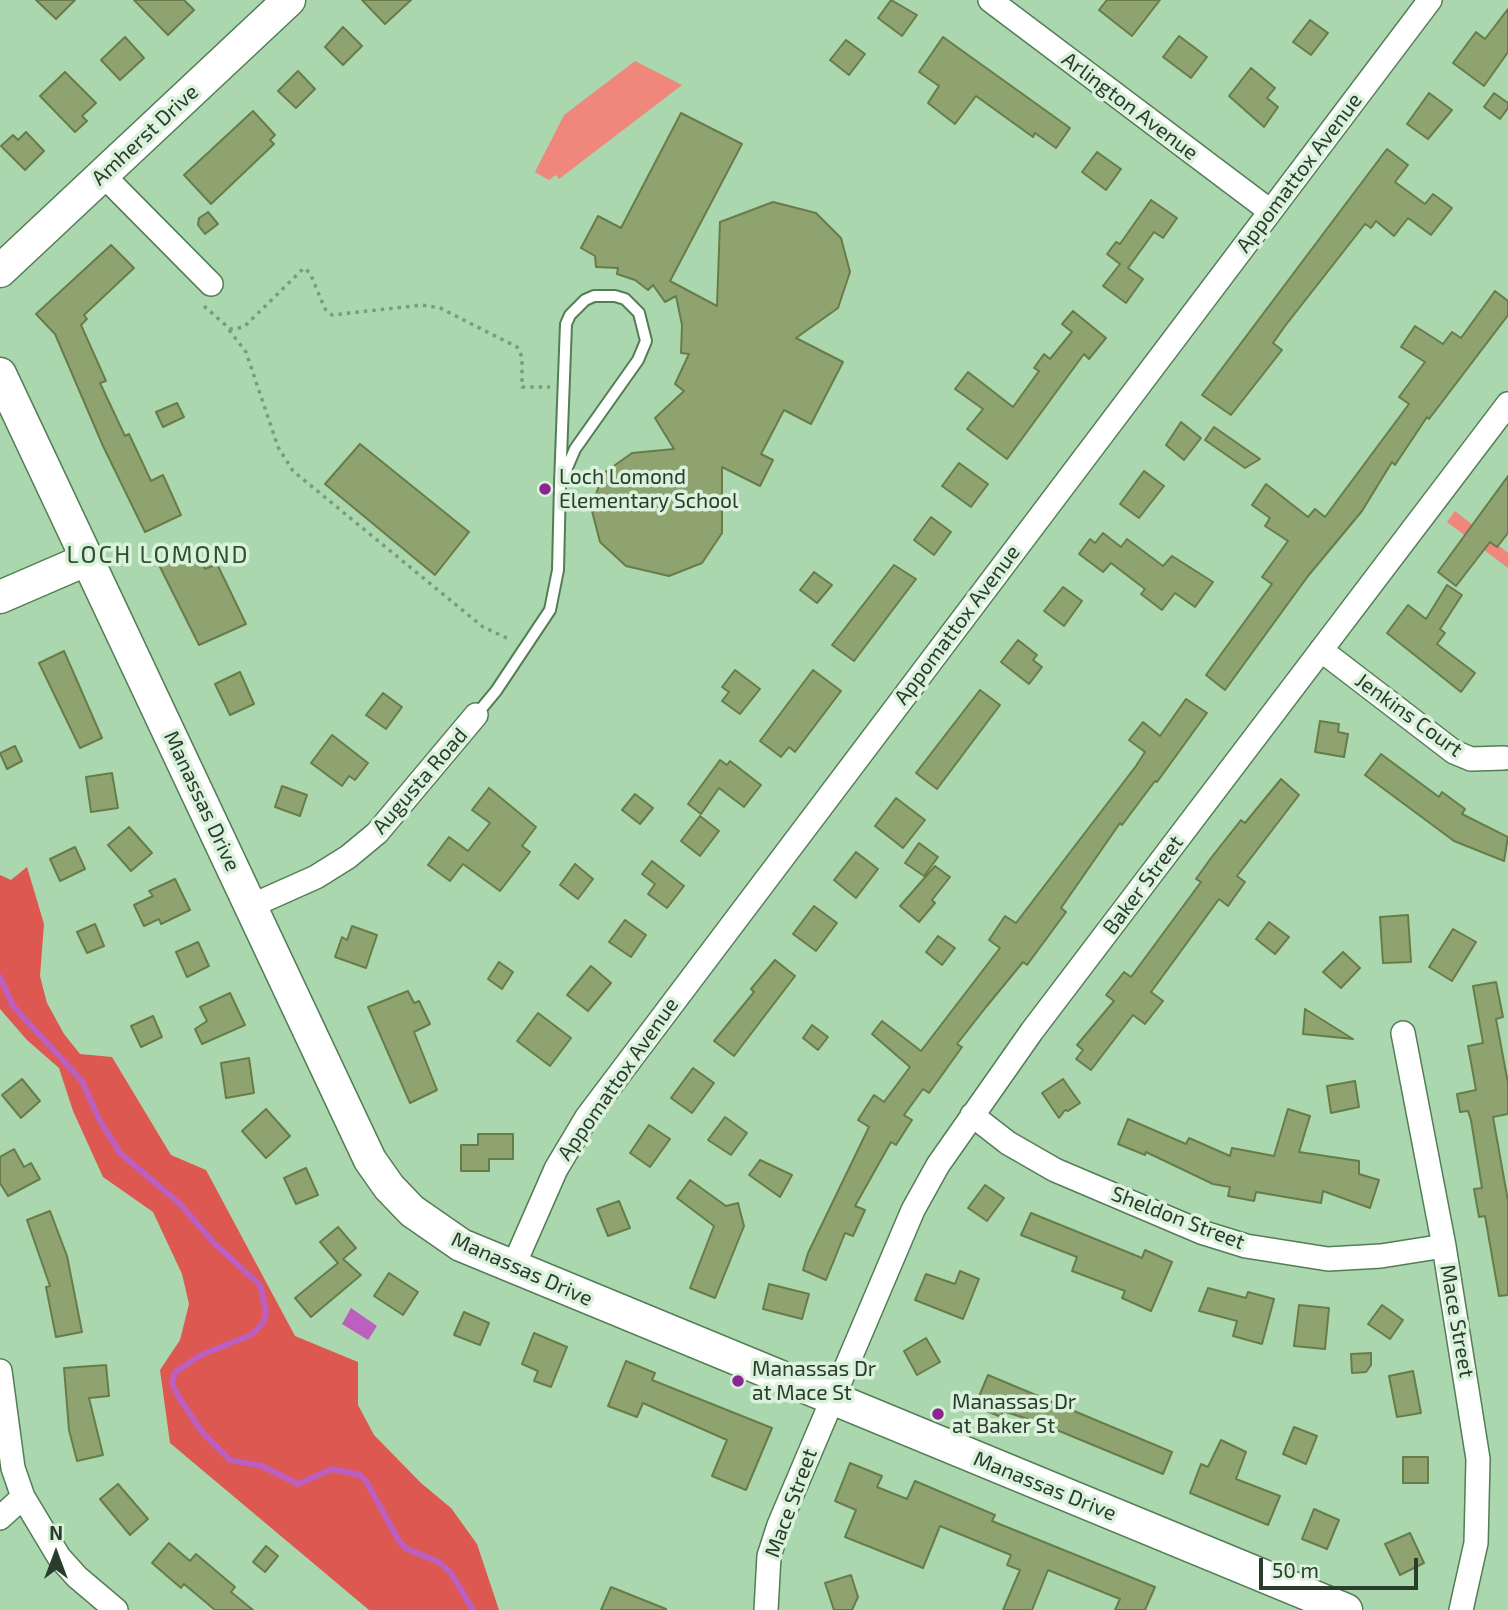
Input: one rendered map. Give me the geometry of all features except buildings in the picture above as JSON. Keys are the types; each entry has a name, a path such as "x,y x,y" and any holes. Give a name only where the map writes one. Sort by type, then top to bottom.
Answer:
{"main road":[{"name":"Amherst Drive","path":"0,271 289,0"},
{"name":"Manassas Drive","path":"0,374 370,1160 389,1187 432,1228 461,1245 636,1319 1346,1610"},
{"path":"0,597 88,559"}],"street":[{"name":"Arlington Avenue","path":"990,0 1270,211"},
{"name":"Appomattox Avenue","path":"513,1267 556,1169 594,1106 1430,0"},
{"path":"103,175 210,282"},
{"name":"Baker Street","path":"832,1398 913,1210 938,1165 972,1115 1032,1031 1508,404"},
{"name":"Jenkins Court","path":"1321,650 1454,752 1471,759 1504,758"},
{"name":"Augusta Road","path":"251,906 316,877 348,857 377,833 476,715"},
{"name":"Mace Street","path":"1403,1033 1444,1246 1478,1459 1476,1543 1461,1610"},
{"name":"Sheldon Street","path":"972,1115 1008,1143 1055,1170 1201,1232 1246,1246 1328,1259 1381,1256 1444,1246"},
{"path":"0,1371 13,1468 23,1497 59,1557 77,1577 116,1610"},
{"name":"Mace Street","path":"766,1610 769,1556 832,1398"},
{"path":"0,1518 23,1497"}],"lane":[{"path":"476,715 546,618 556,593 566,324 576,306 594,296 625,299 639,313 646,332 643,351 575,449 561,484"}],"path":[{"path":"225,327 238,329 248,324 304,268 310,273 325,309 332,315 431,305 517,347 522,357 522,387 564,387"},
{"path":"210,282 195,296 246,352 278,447 293,471 484,627 504,635 525,650"}],"shaded area":[{"path":"635,61 682,85 559,179 556,175 549,180 535,172 564,115"},
{"path":"1455,511 1508,553 1508,568 1447,522"},
{"path":"27,867 44,924 40,976 47,1003 64,1034 80,1054 112,1057 171,1155 206,1170 295,1336 358,1362 358,1405 374,1435 421,1483 451,1508 477,1544 499,1610 369,1610 170,1443 160,1370 180,1340 189,1304 182,1274 153,1212 103,1177 73,1111 59,1068 27,1040 0,1009 0,875 11,880"},
{"path":"351,1308 377,1326 368,1340 342,1324"}],"waterway":[{"path":"0,977 13,1006 82,1081 99,1119 120,1153 180,1204 214,1243 260,1285 266,1312 263,1323 251,1335 201,1355 175,1372 172,1383 202,1432 230,1460 262,1466 298,1484 332,1469 360,1475 366,1481 399,1541 407,1549 439,1562 451,1573 473,1610"}],"place":[{"name":"Loch Lomond Elementary School","path":"545,489"},
{"name":"Manassas Dr at Mace St","path":"738,1381"},
{"name":"Manassas Dr at Baker St","path":"938,1414"}],"district":[{"name":"LOCH LOMOND","path":"158,555"}]}
